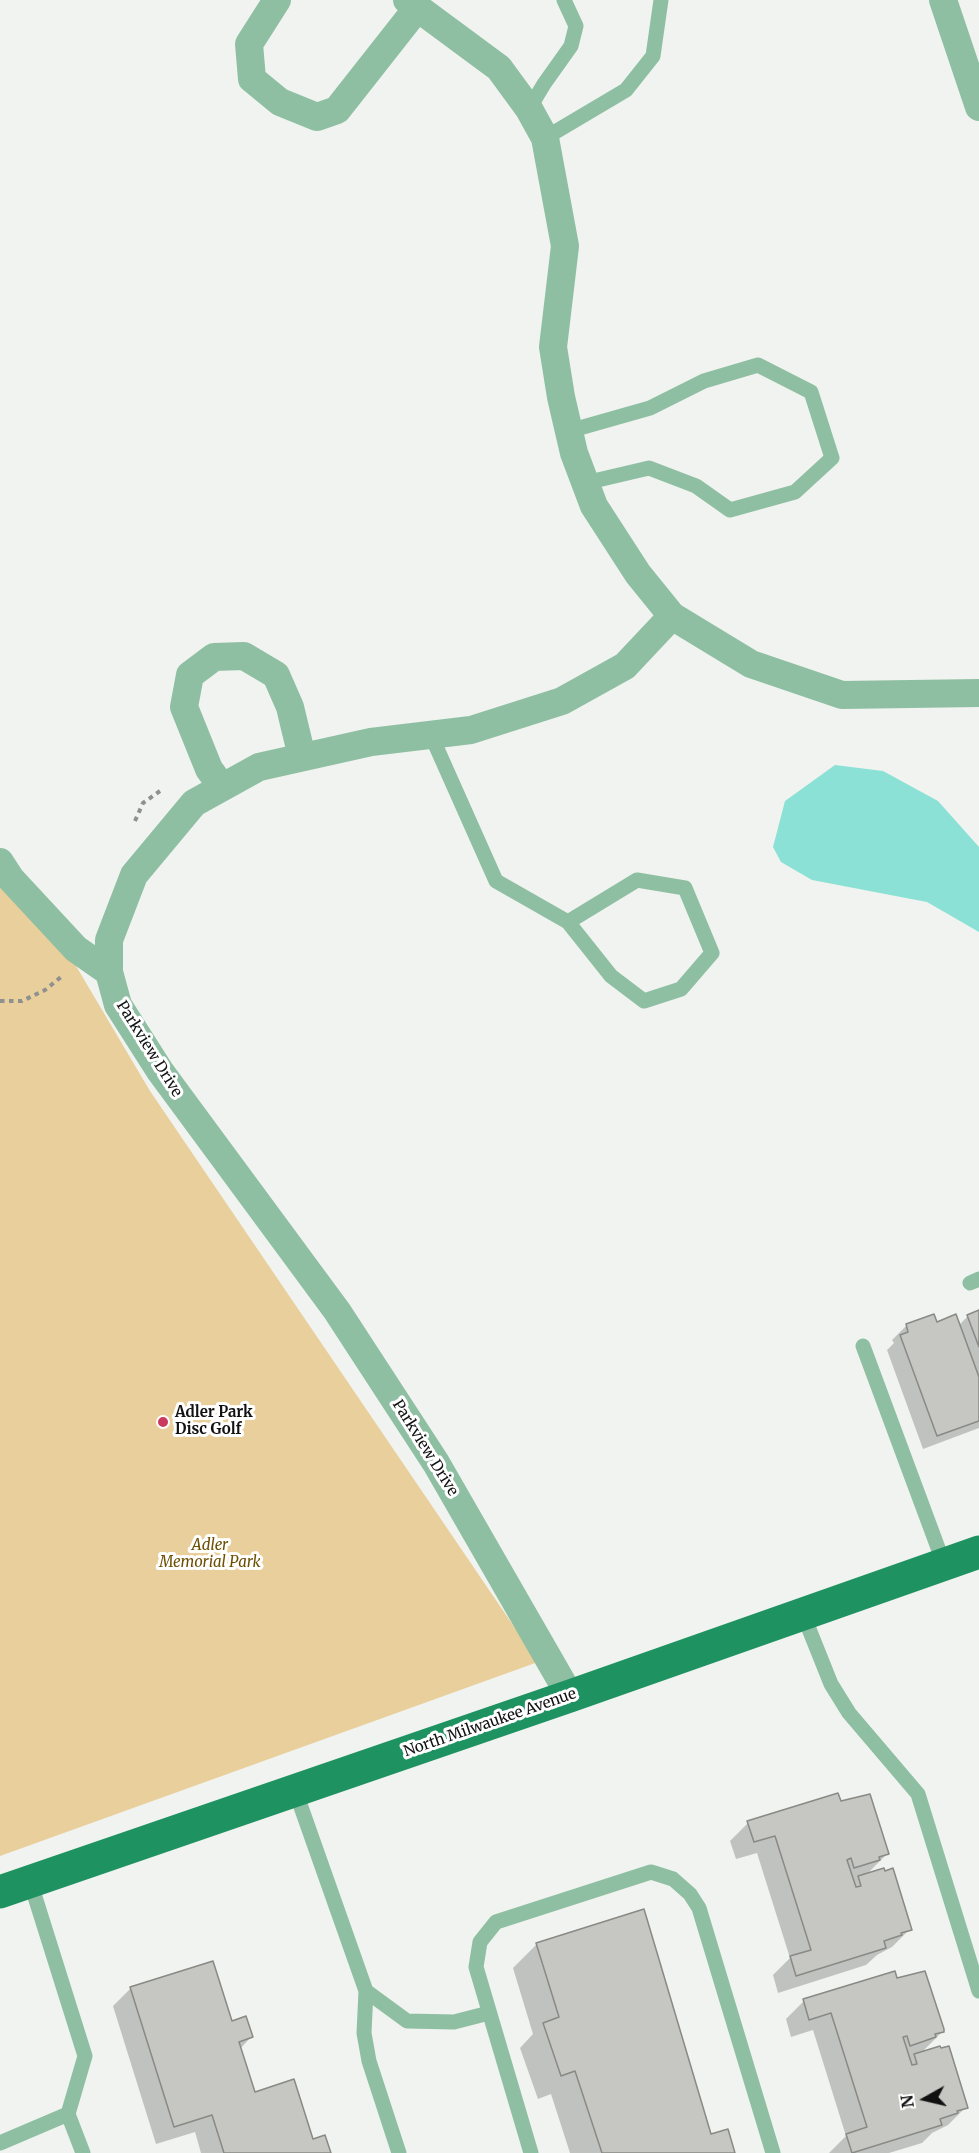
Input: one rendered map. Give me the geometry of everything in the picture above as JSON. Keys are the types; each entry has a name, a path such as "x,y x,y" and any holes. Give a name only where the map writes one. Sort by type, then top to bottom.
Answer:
{"main road":[{"name":"North Milwaukee Avenue","path":"0,1892 570,1696 979,1552"}],"street":[{"path":"277,0 249,44 252,79 280,102 317,117 337,110 413,4 499,68 529,109 545,138 565,246 553,347 569,431 594,506 638,574 672,616 752,664 842,695 979,693"},
{"path":"943,0 979,107"},
{"name":"Parkview Drive","path":"570,1696 436,1463 338,1311 160,1071 118,1005 109,972 109,940 134,875 194,803 259,767 371,742 471,730 561,701 625,666 672,616"},
{"path":"222,787 209,769 184,707 190,675 214,657 244,656 276,675 290,707 302,757"},
{"path":"0,862 12,879 76,949 109,972"}],"lane":[{"path":"529,109 571,46 576,26 564,0"},
{"path":"545,138 626,90 653,56 661,0"},
{"path":"569,431 650,408 704,381 758,365 811,392 832,458 795,492 730,510 696,486 649,468 585,483"},
{"path":"431,735 496,881 568,922 610,976 644,1001 681,989 711,953 685,888 637,880 568,922"},
{"path":"863,1346 944,1564"},
{"path":"803,1614 831,1684 849,1713 918,1794 979,1991"},
{"path":"295,1790 366,1991 364,2033 369,2061 399,2153"},
{"path":"531,2153 476,1967 480,1942 496,1923 651,1872 673,1879 690,1894 699,1908 774,2153"},
{"path":"30,1881 86,2056 68,2114 83,2153"},
{"path":"366,1991 407,2021 454,2022 489,2013"},
{"path":"0,2143 68,2114"}],"green space":[{"name":"Adler Park Disc Golf","path":"0,865 66,949 150,1091 538,1662 0,1856"}],"water":[{"path":"835,765 883,771 938,801 979,847 979,932 927,902 812,880 781,862 773,847 785,801"}],"building":[{"path":"979,1310 979,1347 967,1315"},
{"path":"934,1314 937,1322 956,1314 979,1377 979,1421 937,1436 900,1335 908,1332 906,1324"},
{"path":"838,1793 841,1801 870,1794 889,1854 879,1857 880,1860 854,1868 851,1858 847,1860 856,1887 861,1886 858,1876 884,1868 885,1871 893,1868 912,1930 884,1941 886,1948 796,1976 790,1956 811,1950 775,1836 754,1842 747,1821"},
{"path":"644,1909 711,2134 728,2129 735,2153 602,2153 575,2071 561,2076 543,2023 559,2017 536,1943"},
{"path":"213,1961 232,2021 246,2016 253,2037 239,2042 255,2092 294,2079 313,2139 325,2135 331,2153 224,2153 212,2115 174,2127 130,1987"},
{"path":"895,1971 897,1978 925,1971 944,2029 944,2032 935,2034 936,2037 910,2046 907,2036 903,2037 912,2065 917,2064 914,2054 940,2046 941,2048 949,2046 968,2108 940,2119 942,2125 852,2153 846,2134 867,2127 831,2013 809,2020 803,1999"}],"place":[{"name":"Adler Park Disc Golf","path":"163,1422"}],"park label":[{"name":"Adler Memorial Park","path":"210,1554"}]}
